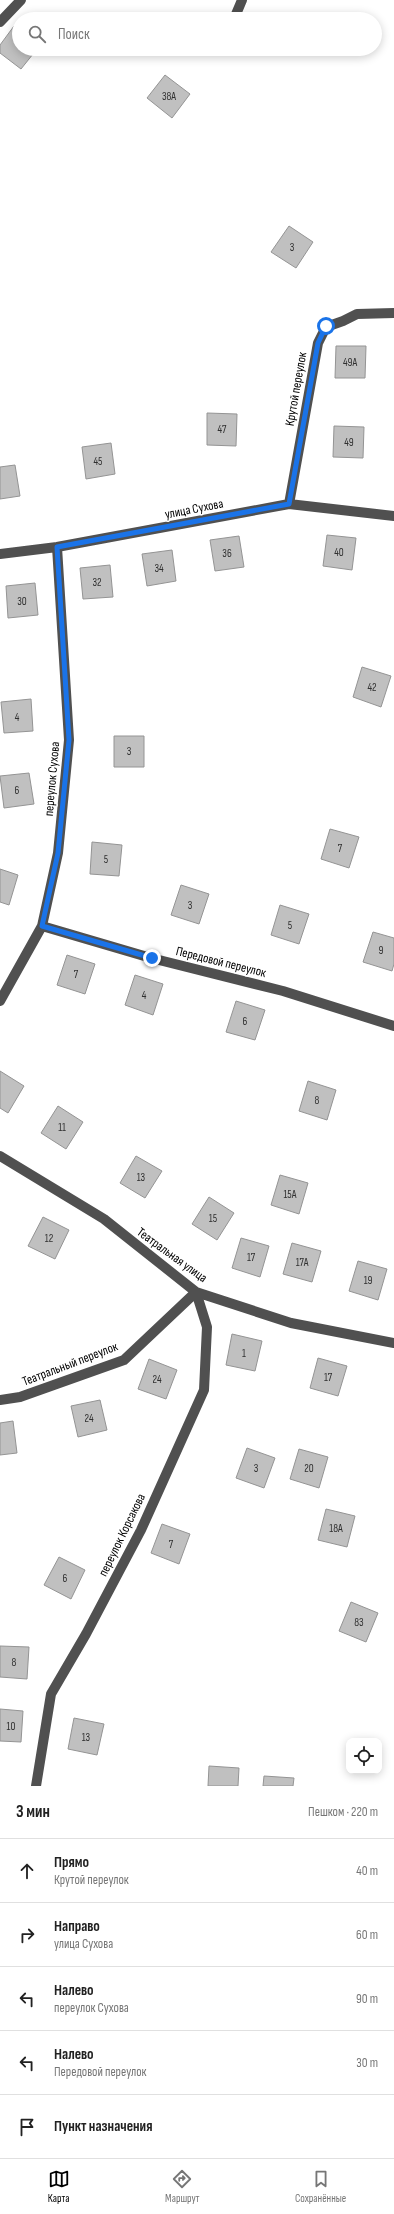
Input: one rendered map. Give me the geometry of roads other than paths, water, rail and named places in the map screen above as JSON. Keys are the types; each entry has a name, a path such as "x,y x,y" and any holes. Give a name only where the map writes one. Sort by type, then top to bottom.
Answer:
{"street":[{"path":"0,22 21,0"},
{"path":"237,12 242,0"},
{"name":"Крутой переулок","path":"289,504 318,343 326,326 343,321 357,314 394,313"},
{"name":"улица Сухова","path":"0,554 57,547 289,504 394,516"},
{"name":"переулок Сухова","path":"0,1001 42,926 58,853 69,740 57,547"},
{"name":"Передовой переулок","path":"42,926 152,958 284,991 394,1026"},
{"name":"Театральная улица","path":"0,1156 104,1219 196,1292 291,1322 394,1343"},
{"name":"Театральный переулок","path":"0,1400 20,1397 124,1360 196,1292"},
{"name":"переулок Корсакова","path":"36,1786 51,1694 86,1634 141,1530 204,1390 207,1327 196,1292"}]}
